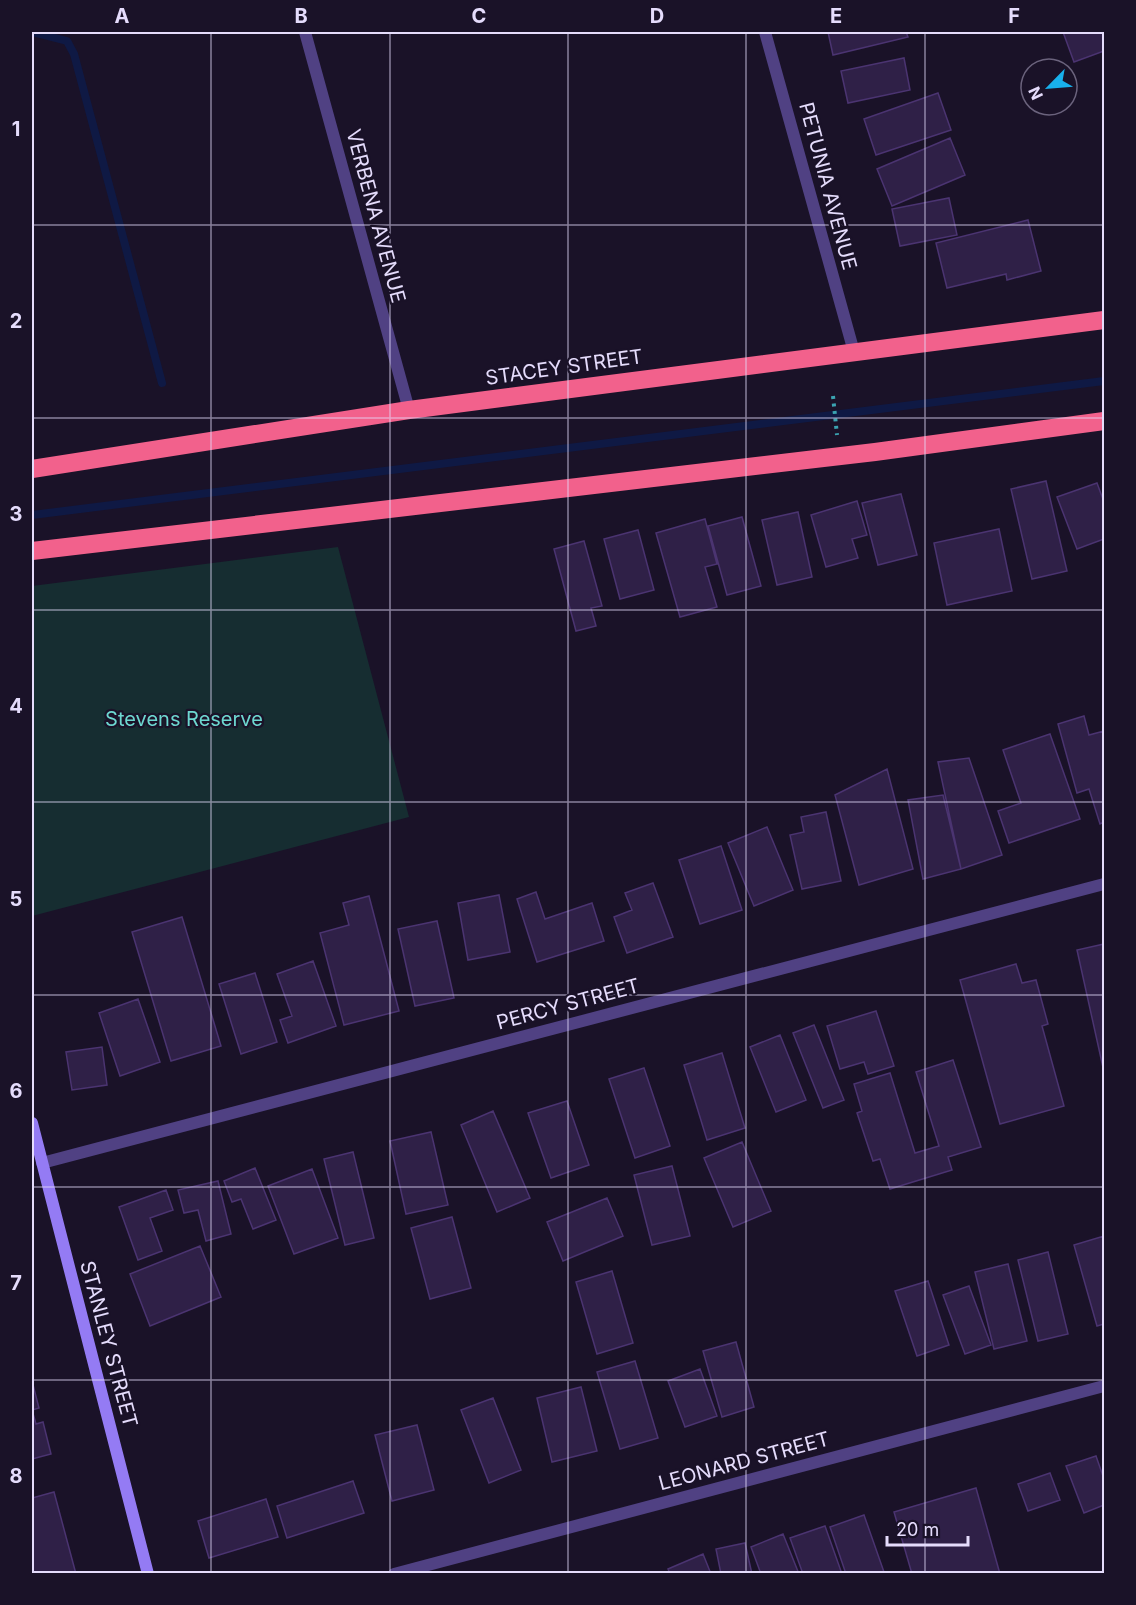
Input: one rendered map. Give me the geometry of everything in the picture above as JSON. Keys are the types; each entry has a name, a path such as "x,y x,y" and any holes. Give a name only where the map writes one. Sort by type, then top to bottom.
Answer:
{"highway":[{"name":"STACEY STREET","path":"32,469 409,410 1104,320"},
{"path":"32,550 874,452 1104,421"}],"street":[{"name":"VERBENA AVENUE","path":"305,32 409,410"},
{"name":"PETUNIA AVENUE","path":"765,32 854,352"},
{"name":"PERCY STREET","path":"42,1163 1104,884"},
{"name":"STANLEY STREET","path":"32,1124 148,1574"},
{"name":"LEONARD STREET","path":"394,1574 1104,1386"}],"path":[{"path":"833,396 837,435"}],"green space":[{"name":"Stevens Reserve","path":"338,547 409,817 32,916 32,586"}],"building":[{"path":"828,32 906,32 908,37 833,55"},
{"path":"1063,32 1104,32 1104,51 1079,60 1079,57 1072,57"},
{"path":"904,58 910,90 848,103 841,71"},
{"path":"938,93 951,130 876,155 864,119"},
{"path":"950,138 965,175 892,206 877,169"},
{"path":"949,198 957,235 900,246 892,209"},
{"path":"1028,220 1041,271 1007,280 1006,274 947,288 936,243"},
{"path":"1046,481 1067,571 1032,579 1011,489"},
{"path":"1097,483 1104,502 1104,539 1077,549 1057,497"},
{"path":"901,494 917,555 878,565 862,503"},
{"path":"857,501 867,535 852,539 858,558 826,567 811,515"},
{"path":"798,512 812,577 777,585 762,520"},
{"path":"742,517 761,586 727,595 708,526"},
{"path":"705,519 717,564 705,567 717,607 680,617 656,533"},
{"path":"999,529 1012,591 947,605 934,543"},
{"path":"638,530 654,590 620,599 604,539"},
{"path":"584,541 602,606 591,608 596,626 576,631 554,549"},
{"path":"1084,716 1089,735 1104,731 1104,822 1100,824 1089,789 1077,793 1058,724"},
{"path":"1050,734 1080,819 1009,843 998,811 1021,803 1003,750"},
{"path":"969,758 1002,855 961,869 938,762"},
{"path":"887,769 913,869 859,885 835,795"},
{"path":"943,795 961,869 923,879 908,800"},
{"path":"826,812 841,881 802,889 790,835 804,832 801,817"},
{"path":"767,827 793,890 754,906 728,843"},
{"path":"721,846 742,910 700,924 679,860"},
{"path":"653,883 673,937 627,953 614,917 632,910 625,893"},
{"path":"536,892 545,919 592,903 604,941 537,962 517,899"},
{"path":"499,895 510,952 468,960 458,903"},
{"path":"369,896 399,1011 344,1025 320,933 349,925 343,903"},
{"path":"182,917 221,1046 171,1061 132,932"},
{"path":"437,921 454,998 415,1006 398,929"},
{"path":"1104,944 1104,1072 1077,950"},
{"path":"313,961 336,1026 288,1043 280,1020 292,1016 277,974"},
{"path":"1016,964 1022,983 1036,980 1048,1024 1042,1026 1064,1106 1000,1124 960,980"},
{"path":"255,973 277,1042 241,1054 219,984"},
{"path":"138,999 160,1062 120,1076 99,1013"},
{"path":"876,1011 894,1066 868,1074 864,1062 840,1069 827,1026"},
{"path":"814,1025 844,1100 823,1108 793,1033"},
{"path":"780,1035 806,1100 776,1112 750,1047"},
{"path":"102,1047 107,1085 72,1090 66,1052"},
{"path":"722,1053 745,1128 707,1140 684,1065"},
{"path":"953,1060 981,1147 948,1157 952,1170 890,1189 880,1159 873,1161 857,1113 862,1111 854,1084 890,1073 915,1153 939,1146 916,1072"},
{"path":"644,1068 670,1146 635,1158 609,1079"},
{"path":"567,1101 589,1165 551,1178 528,1113"},
{"path":"493,1111 530,1198 497,1212 461,1125"},
{"path":"431,1132 448,1205 406,1214 390,1141"},
{"path":"742,1142 771,1211 733,1227 704,1158"},
{"path":"353,1152 374,1238 345,1245 324,1159"},
{"path":"672,1166 690,1236 652,1245 634,1175"},
{"path":"255,1168 276,1220 253,1229 241,1199 232,1202 224,1181"},
{"path":"312,1169 338,1238 294,1254 268,1186"},
{"path":"218,1181 231,1234 206,1241 198,1210 184,1213 178,1190"},
{"path":"166,1190 173,1210 150,1218 162,1251 138,1260 119,1207"},
{"path":"607,1198 623,1236 563,1261 547,1222"},
{"path":"452,1217 471,1288 430,1299 411,1228"},
{"path":"1104,1236 1104,1324 1097,1326 1074,1245"},
{"path":"200,1246 221,1297 150,1326 130,1274"},
{"path":"1048,1252 1068,1334 1038,1341 1018,1260"},
{"path":"1008,1264 1027,1341 994,1349 975,1272"},
{"path":"612,1271 633,1343 597,1354 576,1282"},
{"path":"928,1281 949,1345 917,1356 895,1291"},
{"path":"969,1286 991,1345 965,1354 943,1295"},
{"path":"736,1342 754,1407 722,1417 703,1351"},
{"path":"635,1361 658,1438 620,1449 597,1372"},
{"path":"700,1369 717,1416 685,1427 668,1381"},
{"path":"32,1381 39,1408 32,1410"},
{"path":"581,1387 597,1451 552,1462 537,1398"},
{"path":"493,1398 521,1470 489,1483 461,1410"},
{"path":"32,1410 36,1424 43,1422 51,1454 32,1459"},
{"path":"417,1425 434,1490 392,1501 375,1435"},
{"path":"1096,1456 1104,1479 1104,1505 1084,1513 1066,1466"},
{"path":"1050,1473 1060,1500 1028,1511 1018,1484"},
{"path":"353,1481 364,1513 287,1538 277,1506"},
{"path":"976,1488 1000,1574 912,1574 894,1512"},
{"path":"54,1492 76,1574 32,1574 32,1498"},
{"path":"266,1499 278,1537 209,1558 198,1521"},
{"path":"864,1515 884,1572 846,1574 830,1527"},
{"path":"825,1526 842,1574 803,1574 790,1538"},
{"path":"783,1534 799,1574 761,1574 751,1547"},
{"path":"745,1543 752,1574 721,1574 716,1549"},
{"path":"703,1554 711,1574 670,1574 668,1569"}],"waterway":[{"path":"32,32 67,41 74,54 162,383"},
{"path":"32,515 1104,381"}]}
